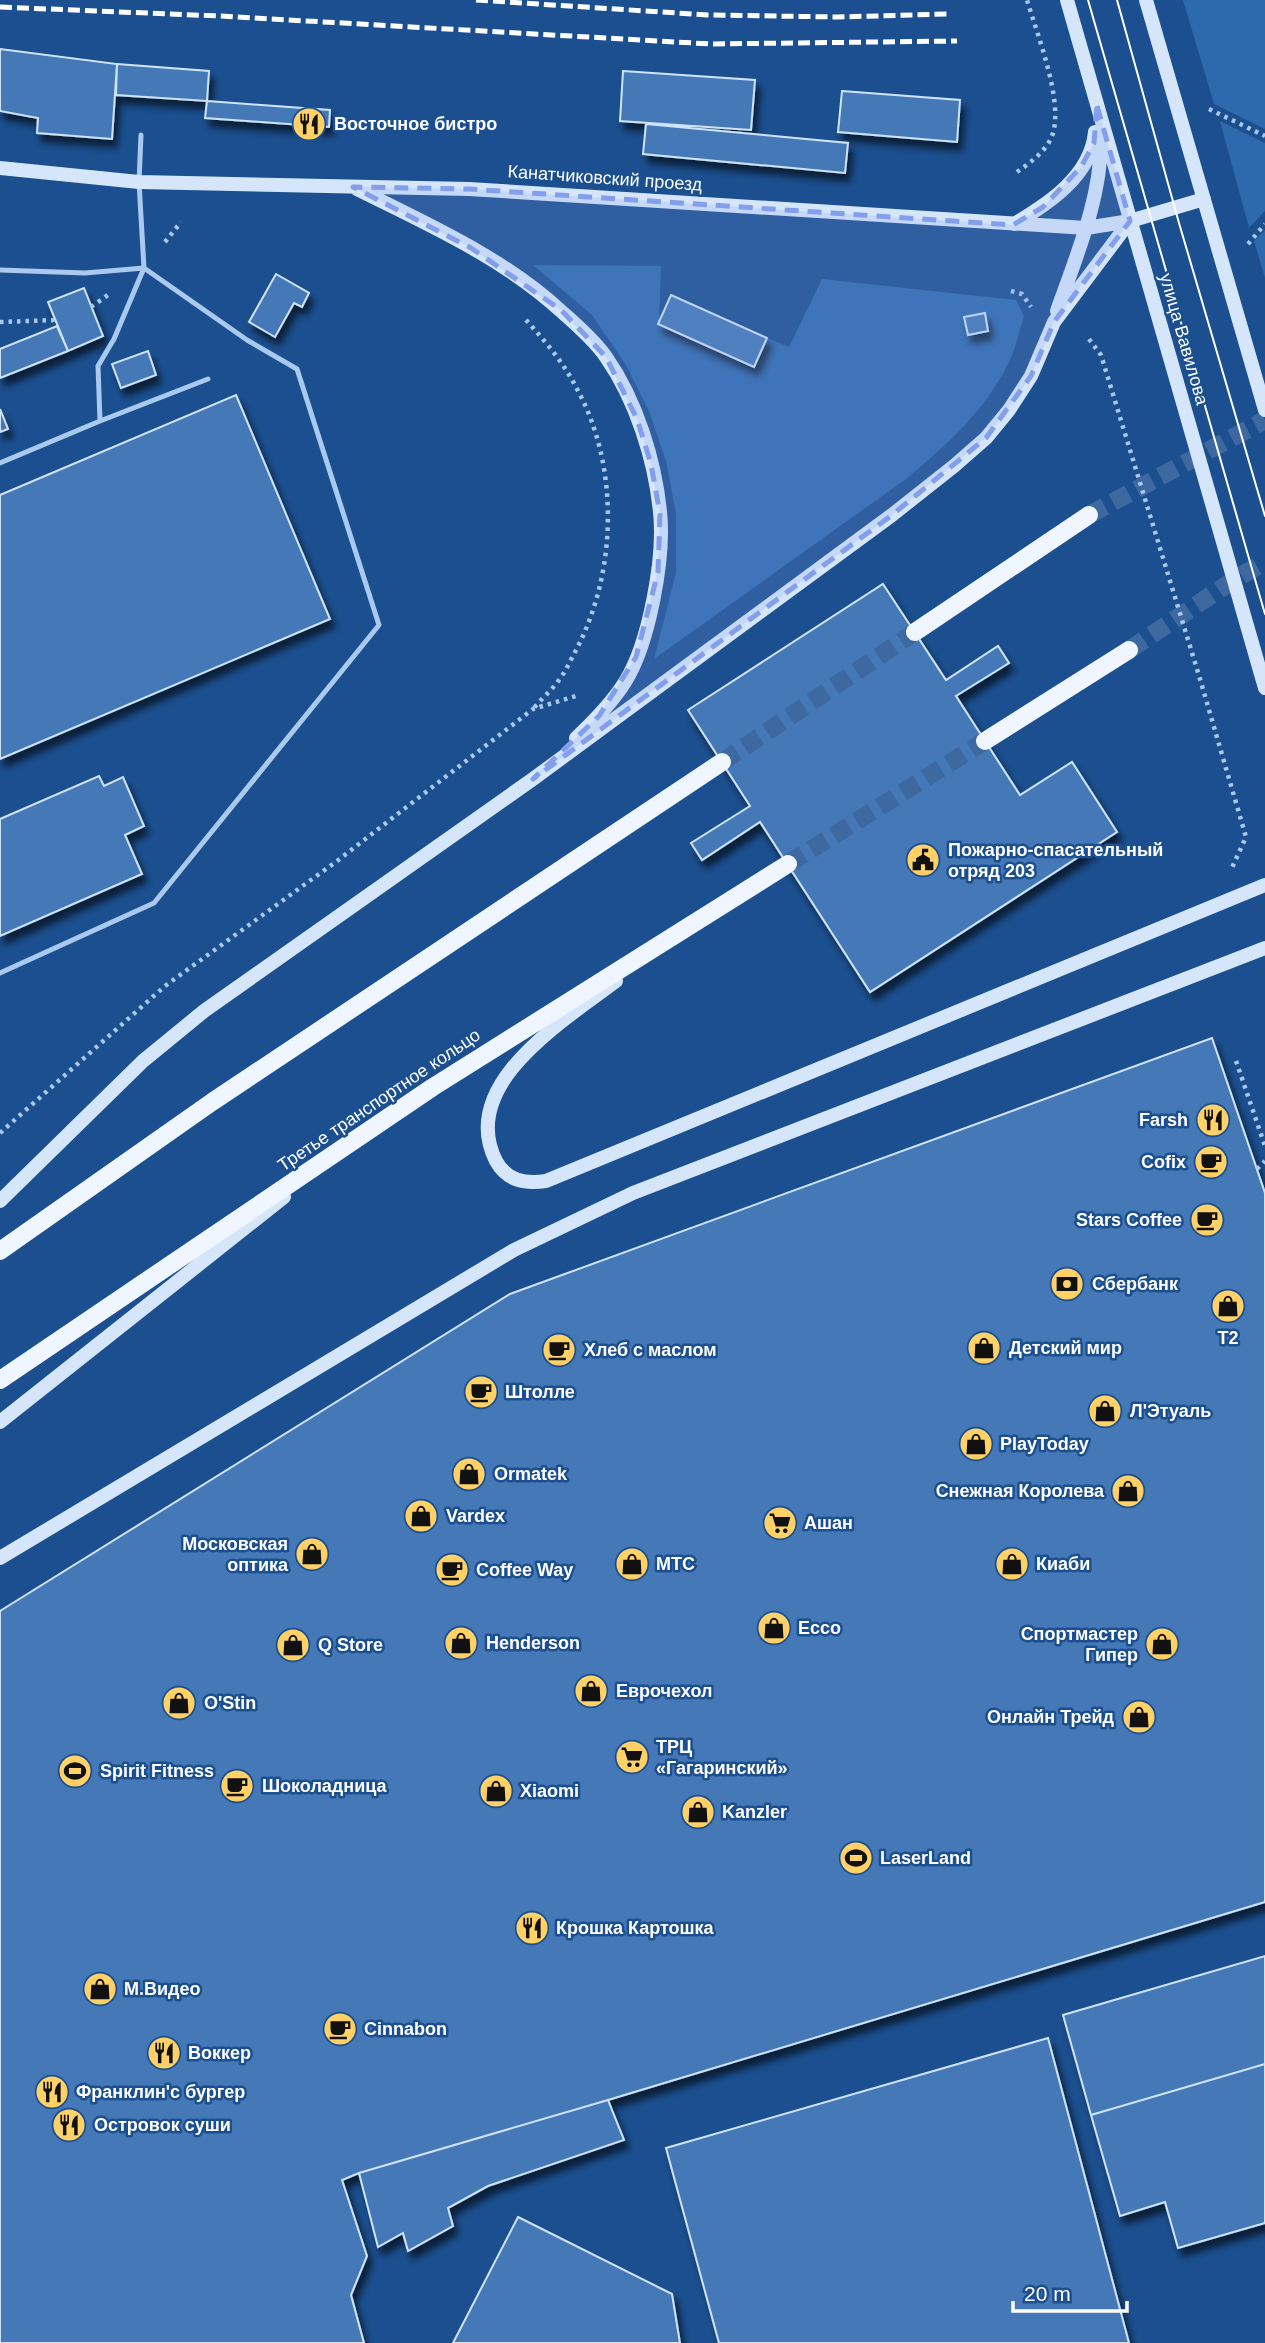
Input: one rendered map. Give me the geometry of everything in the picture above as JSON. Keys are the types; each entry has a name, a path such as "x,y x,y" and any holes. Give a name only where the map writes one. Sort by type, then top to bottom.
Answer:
{"main road":[{"name":"улица Вавилова","path":"1067,0 1265,688"},
{"path":"1146,0 1265,410"},
{"path":"1013,225 1043,207 1065,188 1081,167 1094,143 1097,106"},
{"path":"0,1201 143,1061 204,1011 533,779 892,515 986,438 1009,410 1031,376 1054,322 1086,228 1096,186 1101,146 1097,106"},
{"name":"Канатчиковский проезд","path":"0,168 139,182 469,189 1086,228 1130,221 1204,199"},
{"path":"353,187 471,248 538,291 561,310 606,357 637,419 651,464 660,514 658,572 649,622 626,681 599,716 533,779"},
{"path":"1054,322 1130,221"},
{"path":"915,632 1089,515"},
{"path":"985,741 1129,650"},
{"path":"0,1251 212,1102 722,762"},
{"name":"Третье транспортное кольцо","path":"0,1380 433,1087 788,864"},
{"path":"669,939 541,1038 512,1068 496,1091 488,1113 488,1135 492,1152 501,1170 515,1180 529,1184 546,1181 1265,885"},
{"path":"0,1558 502,1257 573,1220 633,1193 1265,947"},
{"path":"0,1422 361,1136"}],"lane":[{"path":"100,421 98,366 114,339 144,268 139,182 141,135"},
{"path":"0,270 85,272 144,268 247,341 297,369 379,625 154,903 0,973"},
{"path":"0,463 208,379"}],"path":[{"path":"1017,172 1038,157 1053,133 1055,100 1027,0"},
{"path":"1209,109 1265,136"},
{"path":"1248,244 1265,224"},
{"path":"1011,291 1022,294 1034,312"},
{"path":"91,307 98,303"},
{"path":"0,1133 165,986 337,861 533,709 560,678 585,632 600,586 607,536 606,485 597,437 578,389 552,349 517,310"},
{"path":"0,322 55,320"},
{"path":"1089,339 1101,355 1246,837 1230,872"},
{"path":"533,709 626,681"},
{"path":"1236,1061 1265,1146"},
{"path":"1257,1169 1265,1161"}],"highlighted area":[{"path":"1097,106 1130,221 1054,322 1031,376 986,438 892,515 533,779 599,716 636,657 658,572 660,514 651,464 637,419 606,357 561,310 471,248 353,187 469,189 1013,225 1043,207 1081,167 1094,143"}],"shaded area":[{"path":"1183,0 1265,0 1265,129 1214,104"},
{"path":"1220,121 1265,143 1265,211 1249,228"},
{"path":"1265,230 1265,278 1254,241"},
{"path":"533,265 661,266 659,324 754,367 767,338 789,347 822,279 1016,300 1024,316 1011,357 989,396 964,426 936,453 906,479 654,659 676,573 676,514 666,461 649,411 626,365 592,315"}],"building":[{"path":"0,49 117,64 112,139 37,133 38,118 0,111"},
{"path":"117,64 209,71 207,101 116,95"},
{"path":"623,71 755,80 751,130 620,121"},
{"path":"842,91 960,100 957,142 838,132"},
{"path":"207,101 330,110 329,127 205,118"},
{"path":"646,124 848,143 845,173 643,154"},
{"path":"276,274 309,293 302,307 294,303 275,337 249,322"},
{"path":"84,288 103,336 68,351 48,302"},
{"path":"671,295 767,338 754,367 658,324"},
{"path":"985,313 988,331 968,335 964,317"},
{"path":"57,326 68,351 0,378 0,349"},
{"path":"148,351 156,375 121,388 112,364"},
{"path":"236,395 330,619 0,759 0,495"},
{"path":"0,409 8,429 0,432"},
{"path":"883,584 946,680 998,646 1009,663 956,696 1020,795 1072,762 1117,832 870,992 760,822 702,860 691,843 750,806 688,710"},
{"path":"99,776 104,786 123,777 144,826 125,835 142,874 0,936 0,819"},
{"name":"ТРЦ «Гагаринский»","path":"1212,1038 1265,1193 1265,1902 342,2180 367,2256 351,2295 364,2343 0,2343 0,1611 510,1294"},
{"path":"1265,1956 1265,2064 1091,2115 1063,2015"},
{"path":"1048,2038 1129,2343 719,2343 666,2148"},
{"path":"1265,2064 1265,2223 1178,2248 1165,2202 1120,2216 1091,2115"},
{"path":"608,2100 624,2140 488,2186 448,2208 453,2226 408,2251 403,2233 378,2247 359,2173"},
{"path":"518,2217 672,2294 680,2343 453,2343"}],"tunnel":[{"path":"1089,515 1265,420"},
{"path":"1129,650 1265,562"},
{"path":"722,762 915,632"},
{"path":"788,864 985,741"}],"tram line":[{"path":"1088,0 1265,614"},
{"path":"1117,0 1265,516"}],"railway":[{"path":"476,0 708,15 838,17 948,14"},
{"path":"0,7 219,16 711,44 957,41"}],"place":[{"name":"Восточное бистро","path":"309,124"},
{"name":"Пожарно-спасательный отряд 203","path":"923,860"},
{"name":"Farsh","path":"1213,1120"},
{"name":"Cofix","path":"1211,1162"},
{"name":"Stars Coffee","path":"1207,1220"},
{"name":"Сбербанк","path":"1067,1284"},
{"name":"T2","path":"1228,1306"},
{"name":"Детский мир","path":"984,1348"},
{"name":"Хлеб с маслом","path":"559,1350"},
{"name":"Штолле","path":"481,1392"},
{"name":"Л'Этуаль","path":"1105,1411"},
{"name":"PlayToday","path":"976,1444"},
{"name":"Ormatek","path":"469,1474"},
{"name":"Снежная Королева","path":"1128,1491"},
{"name":"Vardex","path":"421,1516"},
{"name":"Ашан","path":"780,1523"},
{"name":"Московская оптика","path":"312,1554"},
{"name":"МТС","path":"632,1564"},
{"name":"Киаби","path":"1012,1564"},
{"name":"Coffee Way","path":"452,1570"},
{"name":"Ecco","path":"774,1628"},
{"name":"Henderson","path":"461,1643"},
{"name":"Спортмастер Гипер","path":"1162,1644"},
{"name":"Q Store","path":"293,1645"},
{"name":"Еврочехол","path":"591,1691"},
{"name":"O'Stin","path":"179,1703"},
{"name":"Онлайн Трейд","path":"1139,1717"},
{"name":"ТРЦ «Гагаринский»","path":"632,1757"},
{"name":"Spirit Fitness","path":"75,1771"},
{"name":"Шоколадница","path":"237,1786"},
{"name":"Xiaomi","path":"496,1791"},
{"name":"Kanzler","path":"698,1812"},
{"name":"LaserLand","path":"856,1858"},
{"name":"Крошка Картошка","path":"532,1928"},
{"name":"М.Видео","path":"100,1989"},
{"name":"Cinnabon","path":"340,2029"},
{"name":"Воккер","path":"164,2053"},
{"name":"Франклин'с бургер","path":"52,2092"},
{"name":"Островок суши","path":"69,2125"}]}
